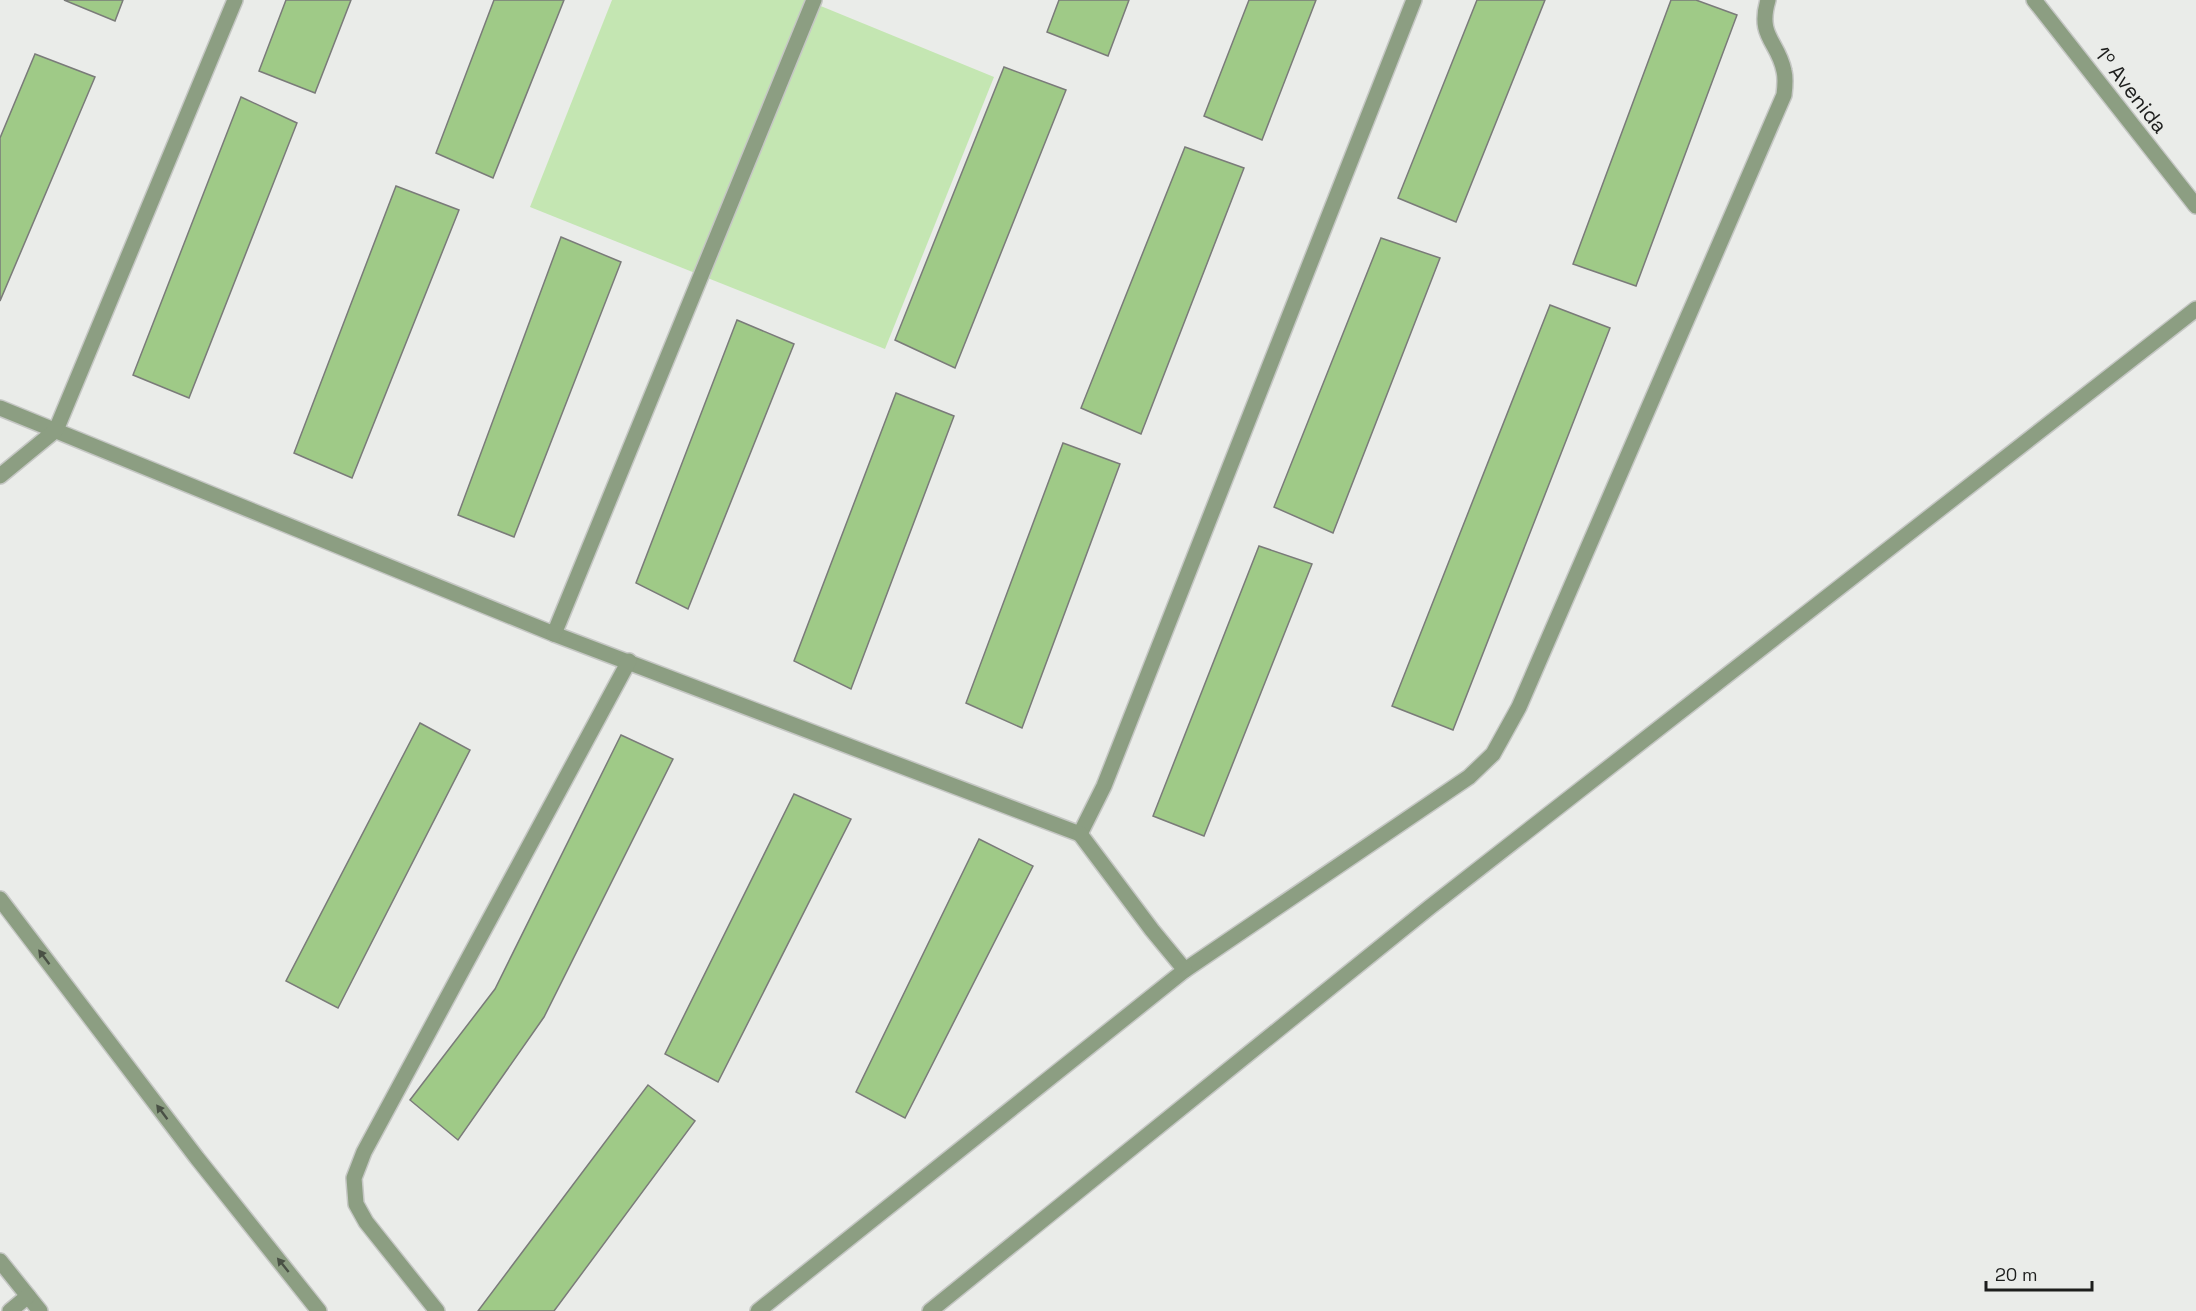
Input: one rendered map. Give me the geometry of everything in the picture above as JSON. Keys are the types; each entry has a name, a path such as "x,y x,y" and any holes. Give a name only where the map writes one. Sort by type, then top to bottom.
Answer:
{"street":[{"path":"0,476 56,430 235,0"},
{"path":"554,634 814,0"},
{"path":"1080,834 1104,786 1414,0"},
{"path":"758,1311 1185,970 1469,777 1493,754 1519,707 1784,95 1786,81 1784,69 1764,22 1768,0"},
{"name":"1º Avenida","path":"2034,0 2196,206"},
{"path":"930,1311 1430,907 2196,309"},
{"path":"0,408 554,634 1080,834 1185,970"},
{"path":"437,1311 366,1222 356,1204 354,1178 364,1152 629,661"},
{"path":"0,899 197,1158 319,1311"},
{"path":"0,1262 40,1311"},
{"path":"303,1290 313,1311"},
{"path":"10,1311 28,1296"}],"green space":[{"path":"612,0 806,0 994,77 885,349 530,207"}],"building":[{"path":"64,0 123,0 115,21"},
{"path":"286,0 351,0 315,93 259,71"},
{"path":"494,0 564,0 493,178 436,153"},
{"path":"1059,0 1129,0 1108,56 1047,32"},
{"path":"1249,0 1316,0 1262,140 1204,116"},
{"path":"1477,0 1545,0 1456,222 1398,198"},
{"path":"1671,0 1696,0 1737,15 1636,286 1573,264"},
{"path":"35,54 95,77 0,301 0,138"},
{"path":"1004,67 1066,90 955,368 895,340"},
{"path":"241,97 297,123 189,398 133,375"},
{"path":"1185,147 1244,168 1141,434 1081,408"},
{"path":"396,186 459,210 352,478 294,453"},
{"path":"561,237 621,262 514,537 458,515"},
{"path":"1381,238 1440,258 1333,533 1274,507"},
{"path":"1550,305 1610,328 1453,730 1392,706"},
{"path":"737,320 794,344 688,609 636,583"},
{"path":"896,393 954,416 851,689 794,661"},
{"path":"1063,443 1120,464 1022,728 966,703"},
{"path":"1259,546 1312,564 1204,836 1153,816"},
{"path":"420,723 470,750 338,1008 286,981"},
{"path":"621,735 673,759 544,1017 458,1140 410,1100 495,989"},
{"path":"794,794 851,819 718,1082 665,1054"},
{"path":"979,839 1033,866 905,1118 856,1092"},
{"path":"648,1085 695,1121 554,1311 478,1311"}]}
